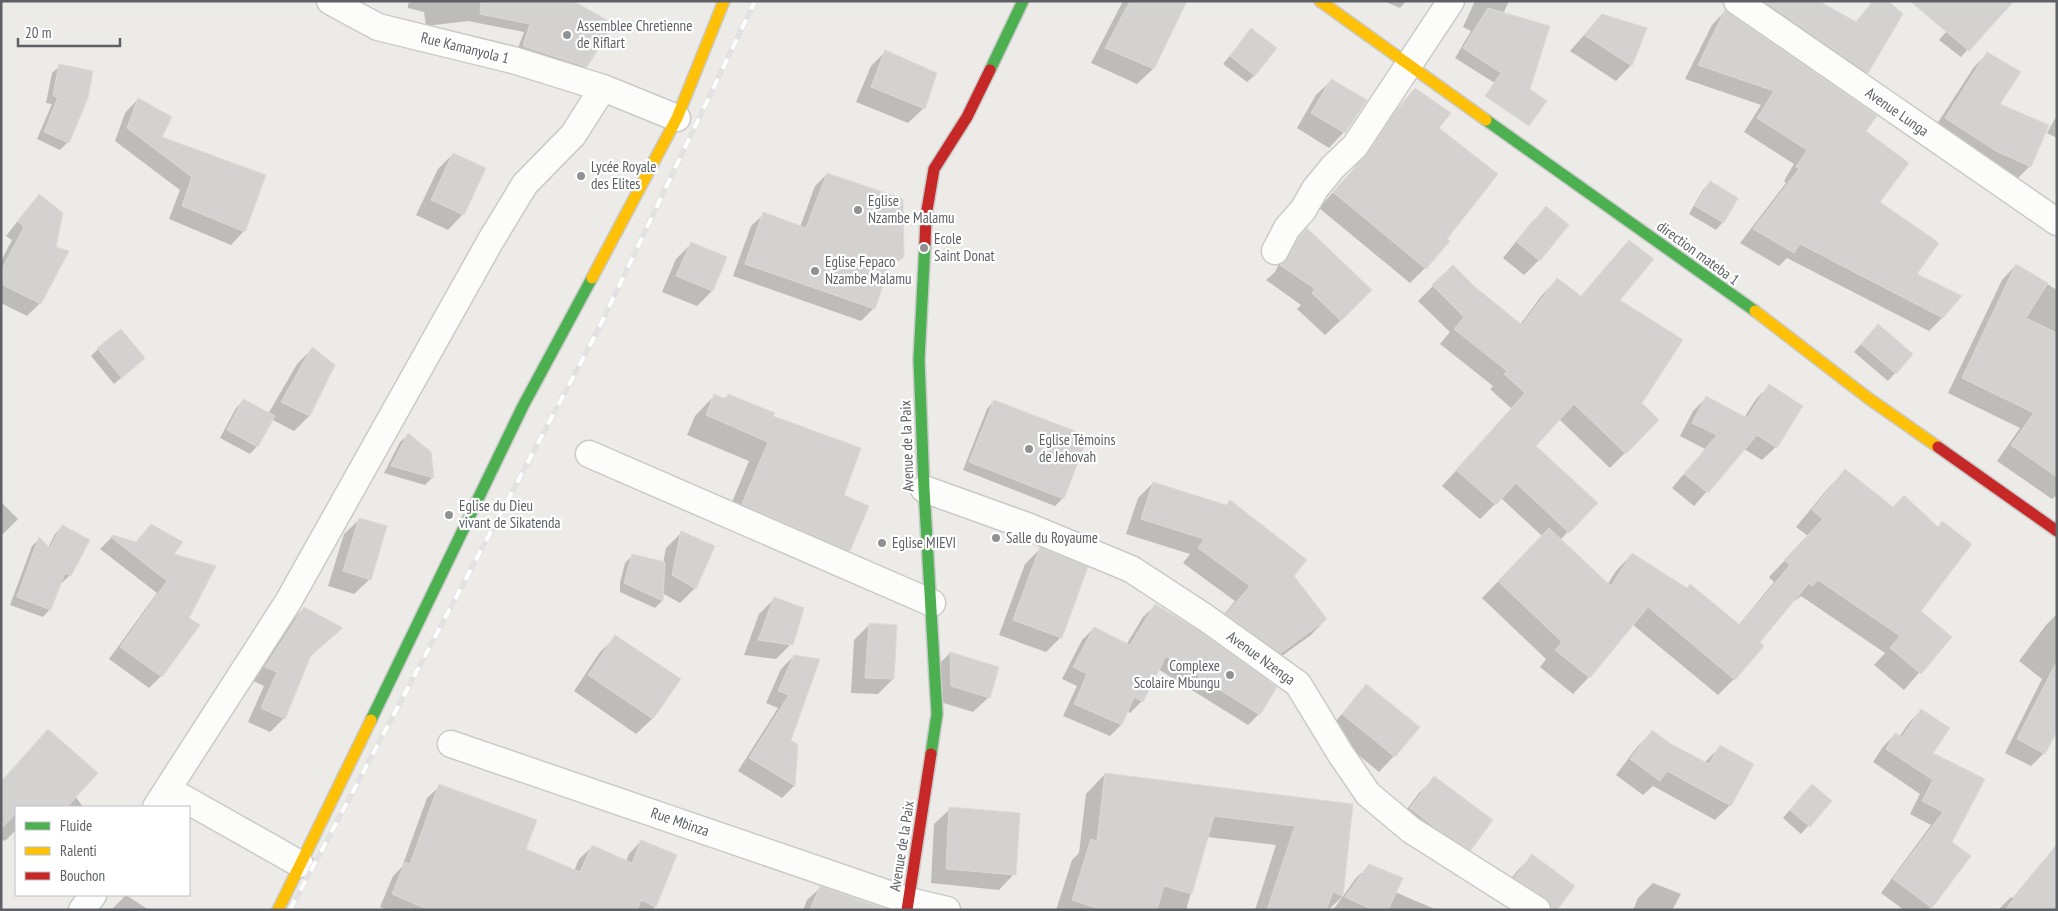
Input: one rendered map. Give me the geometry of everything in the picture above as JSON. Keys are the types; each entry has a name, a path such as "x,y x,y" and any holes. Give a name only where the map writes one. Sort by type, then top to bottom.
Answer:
{"street":[{"name":"Rue Kamanyola 1","path":"330,1 378,27 513,60 603,88 677,118"},
{"path":"278,910 523,406 677,118 724,1"},
{"name":"Avenue de la Paix","path":"908,905 937,714 924,489 919,360 926,216 934,169 967,117 1022,1"},
{"name":"direction mateba 1","path":"1320,1 1764,318 1868,398 2057,531"},
{"path":"1275,251 1287,228 1304,210 1315,189 1333,167 1355,146 1451,1"},
{"name":"Avenue Lunga","path":"1737,1 2057,222"},
{"path":"179,806 162,798 288,602 496,232 526,184 573,135 603,88"},
{"path":"589,454 932,603"},
{"name":"Avenue Nzenga","path":"924,489 1027,526 1130,569 1206,618 1298,684 1340,753 1368,794 1411,830 1536,910"},
{"name":"Rue Mbinza","path":"451,744 908,905 947,910"},
{"path":"190,811 300,864"},
{"path":"82,910 92,896"}],"building":[{"name":"Assemblee Chretienne de Riflart","path":"481,1 573,1 614,24 587,67 523,46 530,24 480,14"},
{"path":"1130,1 1187,1 1154,69 1105,48"},
{"path":"1764,1 1819,1 1856,22 1873,1 1888,1 1903,14 1868,73"},
{"path":"1910,1 2014,1 1969,51"},
{"path":"1488,8 1550,26 1530,89 1547,101 1529,126 1485,96 1501,73 1463,48"},
{"path":"1725,10 1877,116 1866,131 1909,163 1880,202 1939,243 1917,274 1962,296 1943,318 1800,244 1794,253 1753,229 1799,169 1796,167 1807,150 1757,118 1774,91 1698,65"},
{"path":"1602,14 1647,28 1632,66 1584,35"},
{"path":"1251,28 1277,48 1255,76 1230,56"},
{"path":"885,50 937,73 925,109 871,87"},
{"path":"1987,52 2021,72 2000,104 2049,125 2031,167 1996,151 1945,118"},
{"path":"59,64 93,71 88,98 69,143 44,132 58,97 53,96"},
{"path":"1331,79 1367,100 1345,133 1311,113"},
{"path":"1415,88 1451,113 1439,128 1498,174 1447,239 1450,241 1426,269 1333,192 1367,154 1395,112"},
{"path":"138,98 172,117 162,137 266,175 245,232 182,206 192,177 127,128"},
{"path":"453,153 486,168 464,215 431,200"},
{"path":"827,173 903,199 904,257 889,267 875,309 745,264 763,212 806,228"},
{"path":"1710,181 1738,198 1724,223 1695,206"},
{"path":"39,194 63,213 56,247 69,251 41,304 1,284 1,271 24,227 18,222"},
{"path":"1546,206 1569,225 1540,261 1517,242"},
{"path":"1307,228 1372,290 1341,321 1312,293 1315,289 1280,265 1288,258 1299,237"},
{"path":"1629,240 1654,259 1620,300 1683,340 1642,403 1659,420 1626,454 1574,404 1536,446 1598,503 1569,533 1516,483 1496,505 1456,470 1525,393 1504,374 1507,371 1454,329 1464,317 1432,285 1453,265 1474,286 1522,325 1557,278 1581,296"},
{"path":"691,242 727,257 713,291 676,276"},
{"path":"2016,264 2048,283 2026,318 2057,333 2057,477 2011,445 2034,413 1962,378"},
{"path":"1878,324 1913,354 1896,374 1861,344"},
{"path":"121,329 145,358 122,378 97,348"},
{"path":"312,347 335,365 310,416 281,402"},
{"path":"1769,384 1803,406 1777,448 1757,435 1708,493 1684,474 1717,435 1692,423 1706,396 1747,418"},
{"path":"714,394 726,399 728,394 775,413 773,416 861,448 844,495 869,506 850,551 742,504 768,442 706,415"},
{"path":"243,399 275,416 258,447 227,430"},
{"name":"Eglise Témoins de Jehovah","path":"994,400 1088,436 1064,499 969,462"},
{"path":"408,433 431,452 434,478 391,466"},
{"path":"1845,469 1893,507 1904,495 1938,527 1942,521 1972,544 1921,611 1952,637 1921,674 1890,648 1900,636 1818,580 1812,586 1809,583 1760,642 1764,646 1735,680 1648,607 1590,678 1555,650 1562,642 1498,581 1549,528 1611,586 1632,553 1687,588 1690,584 1740,625 1790,565 1784,560 1823,519 1812,510"},
{"path":"1153,482 1226,505 1230,500 1307,560 1294,576 1327,619 1281,653 1226,614 1250,586 1198,548 1204,539 1141,519"},
{"path":"359,518 387,526 371,580 343,571"},
{"path":"151,524 183,542 174,554 216,566 189,618 200,625 162,677 120,647 167,581 111,537 112,535 136,542"},
{"path":"62,525 90,540 71,576 65,573 51,610 17,597 39,537 50,548"},
{"path":"681,531 715,546 696,589 672,575"},
{"path":"1040,547 1088,567 1062,638 1013,620"},
{"path":"632,554 665,562 663,601 624,583"},
{"path":"774,597 804,608 793,645 758,640"},
{"path":"1155,604 1198,630 1277,687 1260,715 1166,656 1143,702 1134,697 1122,725 1074,704 1087,674 1073,667 1094,627 1130,645"},
{"path":"304,607 343,628 311,655 285,719 261,708 277,672 265,667"},
{"path":"869,623 897,625 894,679 865,678"},
{"path":"615,635 681,679 653,719 588,675"},
{"path":"950,652 999,667 990,698 951,686"},
{"path":"794,655 820,659 791,740 798,745 795,786 749,758 789,695 778,691"},
{"path":"2057,661 2057,731 2045,754 2017,739"},
{"path":"1366,684 1420,727 1395,757 1342,714"},
{"path":"1921,709 1950,728 1933,753 1985,779 1952,842 1971,856 1932,908 1893,879 1943,812 1922,801 1933,780 1886,749 1895,733 1902,737"},
{"path":"48,729 98,773 68,806 15,806 15,814 1,829 1,782"},
{"path":"1652,730 1671,744 1709,764 1720,745 1754,764 1731,806 1667,771 1660,781 1630,759"},
{"path":"1105,773 1353,804 1343,896 1333,892 1326,910 1267,910 1295,826 1214,816 1192,894 1164,886 1157,910 1103,910 1072,900 1091,839 1097,841"},
{"path":"1434,776 1493,820 1471,850 1437,829 1410,808"},
{"path":"439,784 537,820 526,849 580,872 592,845 632,863 641,840 677,855 656,907 641,900 637,910 429,910 392,894 405,862 410,864"},
{"path":"1812,784 1832,801 1810,827 1790,810"},
{"path":"949,807 1020,813 1016,875 946,869"},
{"path":"2057,844 2057,910 2005,910"},
{"path":"1532,854 1575,886 1557,910 1552,910 1550,903 1545,898 1514,878"},
{"path":"1369,864 1403,878 1388,910 1373,910 1345,897"},
{"path":"820,886 888,910 810,910"}],"railway":[{"path":"290,910 597,332 755,1"}],"traffic: fast":[{"path":"990,70 1023,1"},
{"path":"1486,120 1755,311"},
{"path":"925,243 919,360 924,489 937,714 931,754"},
{"path":"371,720 523,406 592,278"}],"traffic: slow":[{"path":"592,278 677,118 724,1"},
{"path":"1320,1 1486,120"},
{"path":"1755,311 1868,398 1938,447"},
{"path":"278,910 371,720"}],"traffic: jam":[{"path":"925,243 926,216 934,169 967,117 990,70"},
{"path":"1938,447 2057,531"},
{"path":"907,910 931,754"}],"place":[{"name":"Assemblee Chretienne de Riflart","path":"567,35"},
{"name":"Lycée Royale des Elites","path":"581,176"},
{"name":"Eglise Nzambe Malamu","path":"858,210"},
{"name":"Ecole Saint Donat","path":"924,248"},
{"name":"Eglise Fepaco Nzambe Malamu","path":"815,271"},
{"name":"Eglise Témoins de Jehovah","path":"1029,449"},
{"name":"Eglise du Dieu vivant de Sikatenda","path":"449,515"},
{"name":"Salle du Royaume","path":"996,538"},
{"name":"Eglise MIEVI","path":"882,543"},
{"name":"Complexe Scolaire Mbungu","path":"1230,675"}]}
